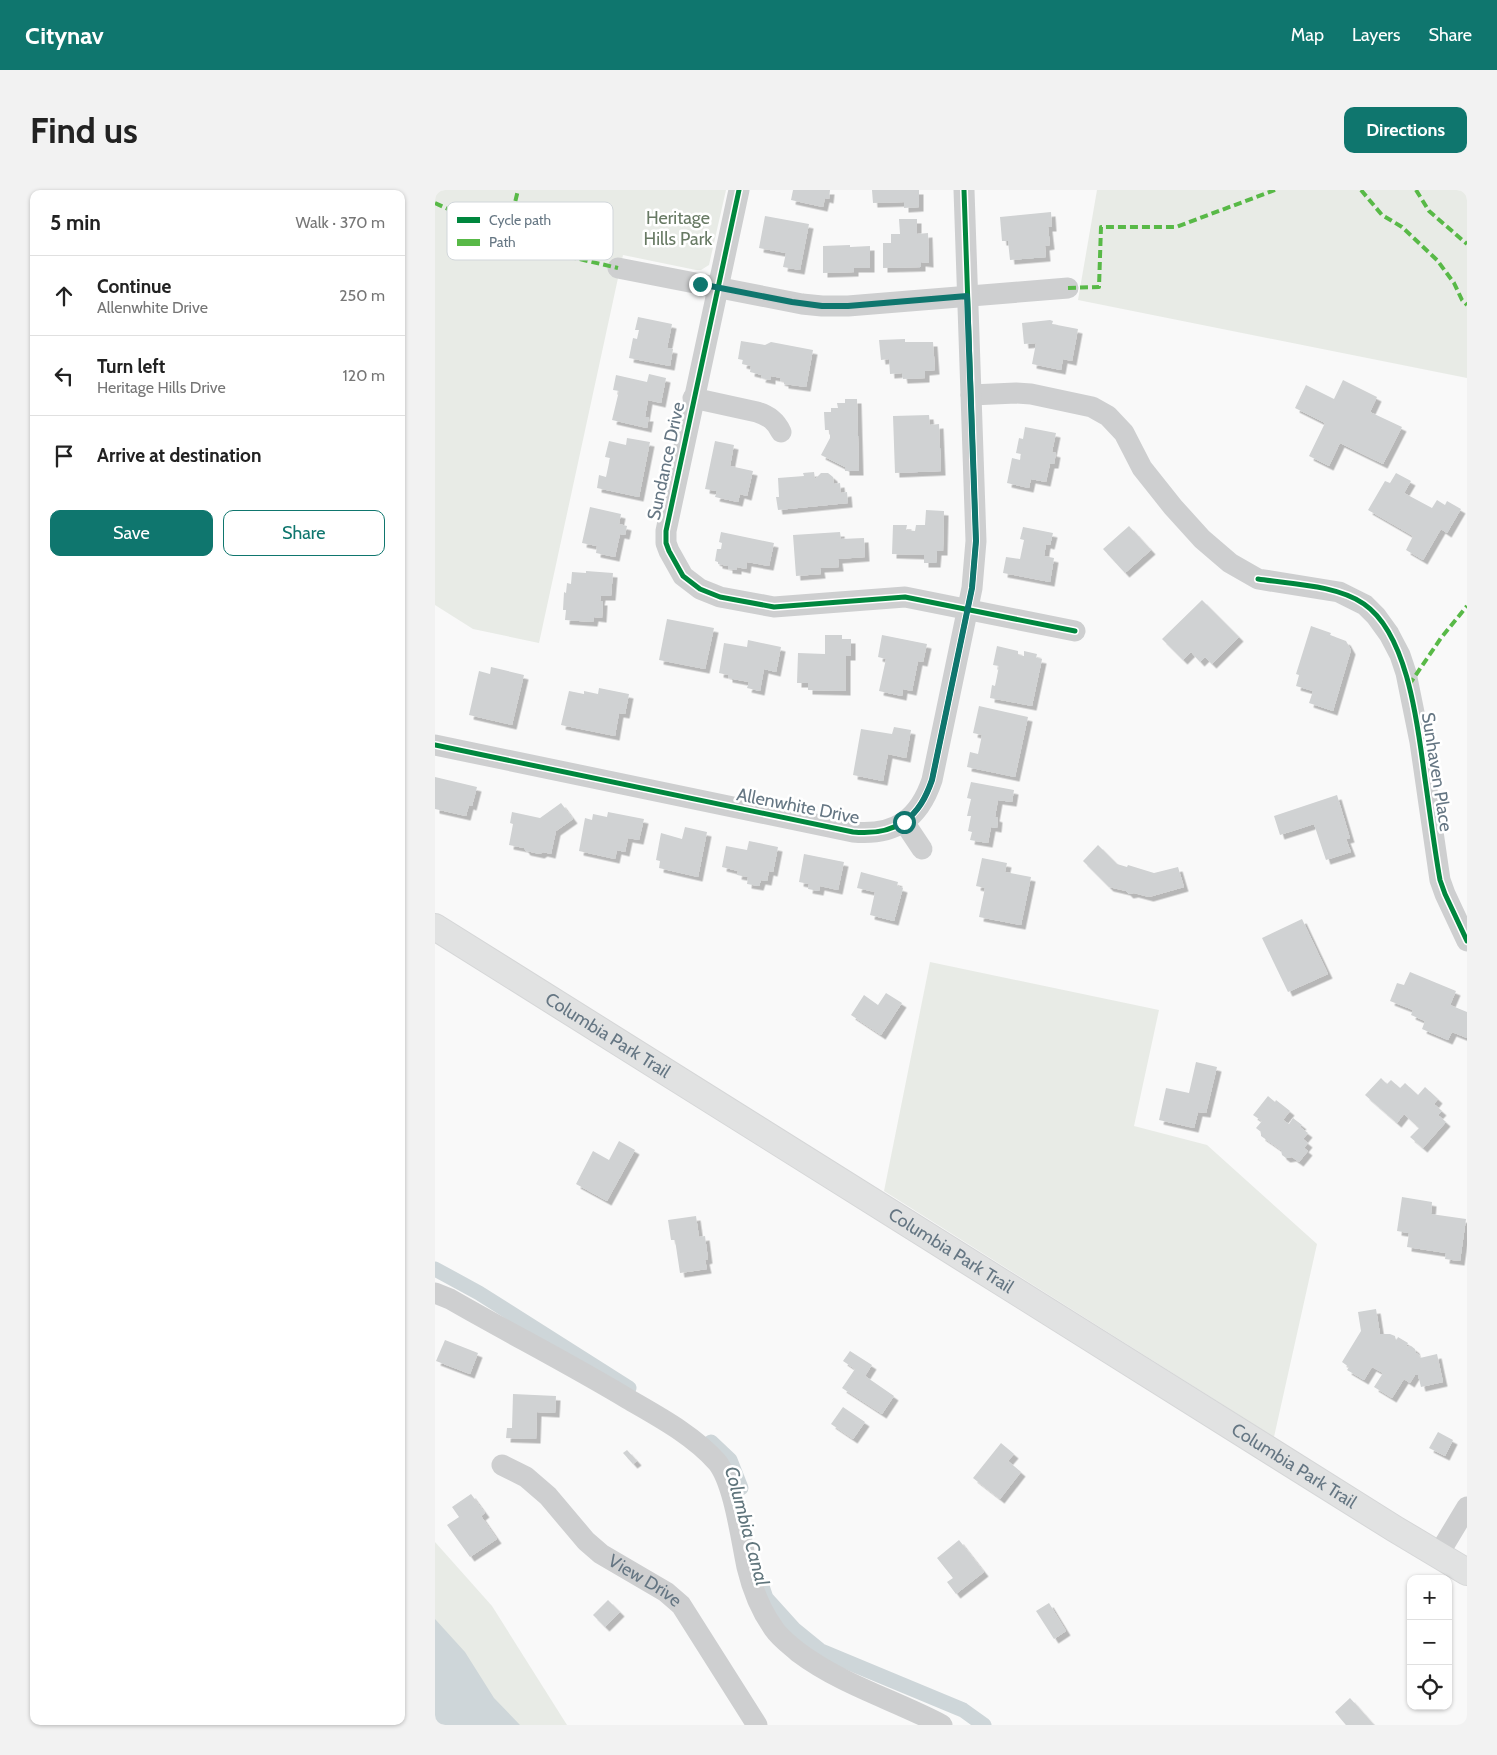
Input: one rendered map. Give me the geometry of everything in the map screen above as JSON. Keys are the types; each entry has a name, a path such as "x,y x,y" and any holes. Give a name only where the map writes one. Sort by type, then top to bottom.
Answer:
{"main road":[{"name":"Columbia Park Trail","path":"435,927 1387,1524 1467,1572"}],"street":[{"name":"Sundance Drive","path":"739,190 666,531 671,572 708,593 764,605 783,607 905,597 1075,631"},
{"name":"Allenwhite Drive","path":"435,745 853,832 869,834 879,832 904,822 912,816 923,801 932,780 975,565 976,541 965,190"},
{"path":"618,268 797,303 828,306 1068,288"},
{"name":"Sunhaven Place","path":"971,395 1031,394 1092,407 1108,416 1124,433 1142,468 1173,507 1202,538 1230,563 1258,578 1321,588 1352,598 1365,604 1376,616 1389,634 1406,673 1420,742 1440,880 1467,941"},
{"name":"Sundance Drive","path":"693,398 757,412 777,423 781,432"},
{"path":"904,822 922,849"},
{"path":"435,1293 603,1384 664,1421 703,1448 719,1464 728,1485 736,1512 751,1584 774,1629 789,1645 823,1669 943,1725"},
{"name":"View Drive","path":"502,1465 526,1477 548,1496 586,1542 601,1554 666,1592 681,1605 757,1725"},
{"path":"1438,1554 1467,1507"}],"green space":[{"name":"Heritage Hills Park","path":"435,190 726,190 709,265 701,270 696,270 623,255 539,643 473,629 435,605"},
{"path":"1097,190 1467,190 1467,378 1078,300"},
{"path":"930,962 1159,1010 1134,1126 1207,1145 1317,1244 1274,1437 884,1191"},
{"path":"435,1542 492,1606 567,1725 461,1725 435,1664"}],"shaded area":[{"path":"435,1619 465,1652 494,1698 520,1725 435,1725"}],"building":[{"path":"793,190 830,190 829,199 825,198 823,207 791,200"},
{"path":"872,190 919,190 919,207 904,208 904,202 873,203"},
{"path":"1051,212 1052,227 1048,227 1050,245 1045,246 1046,257 1010,260 1008,241 1002,241 1000,217"},
{"path":"765,216 809,224 800,270 783,267 786,253 759,248"},
{"path":"899,219 917,219 917,234 928,233 929,263 921,262 921,267 883,268 883,243 891,243 891,234 900,234"},
{"path":"850,245 850,247 870,246 870,268 854,268 854,272 823,273 823,246"},
{"path":"638,317 672,324 667,348 673,349 670,366 629,358 633,338 637,339 639,330 635,330"},
{"path":"1053,321 1052,324 1078,329 1072,361 1063,359 1061,370 1032,364 1036,343 1024,344 1022,323"},
{"path":"905,339 905,342 933,342 935,370 925,371 925,378 903,379 902,373 890,374 889,359 881,360 879,340"},
{"path":"741,341 765,345 771,342 813,350 806,387 784,384 784,382 780,381 781,378 771,376 771,380 761,378 762,375 750,372 751,366 742,364 743,360 738,359"},
{"path":"649,374 666,378 661,403 648,400 645,417 649,417 647,428 612,420 619,391 613,390 616,375 647,382"},
{"path":"1343,380 1377,397 1370,412 1402,427 1383,464 1340,443 1329,466 1309,456 1325,423 1295,408 1306,385 1334,399"},
{"path":"845,399 857,399 859,471 845,471 845,467 821,455 830,438 830,430 825,430 824,412 831,412 831,408 838,408 837,403 845,403"},
{"path":"929,415 930,425 939,424 941,471 895,473 893,416"},
{"path":"1025,427 1056,433 1052,452 1056,453 1054,464 1050,464 1046,482 1031,479 1029,488 1007,483 1012,458 1020,460 1021,454 1016,453 1019,438 1023,439"},
{"path":"627,438 650,442 639,497 597,488 599,475 606,477 610,458 605,457 609,441 626,445"},
{"path":"715,441 734,445 730,466 753,471 747,496 740,494 738,502 715,497 717,491 705,489"},
{"path":"814,472 815,479 821,473 828,473 833,477 834,484 840,483 841,493 847,492 848,503 778,510 776,497 779,497 778,478 804,476 803,473"},
{"path":"1396,473 1411,481 1404,493 1432,508 1437,500 1445,505 1447,501 1461,509 1447,533 1441,529 1423,560 1406,550 1413,536 1368,510 1385,481 1390,483"},
{"path":"590,507 621,514 619,524 627,526 625,535 620,534 615,557 596,553 597,546 582,543"},
{"path":"926,510 944,511 943,551 937,551 936,563 924,563 924,555 892,554 893,525 907,525 906,530 915,531 916,525 925,525"},
{"path":"1129,526 1151,550 1125,573 1103,549"},
{"path":"1023,527 1053,533 1050,545 1046,544 1044,556 1054,558 1050,582 1003,573 1006,557 1020,559 1024,540 1020,539"},
{"path":"721,532 774,543 769,566 747,562 746,569 737,567 737,570 728,569 728,566 718,564 715,561 717,549 721,549 722,543 719,542"},
{"path":"840,532 841,539 864,538 865,557 838,559 839,567 820,568 821,574 796,576 793,535"},
{"path":"586,571 613,573 611,596 601,596 600,601 603,601 602,618 594,617 593,622 565,620 566,610 563,610 564,592 566,593 567,583 571,584 572,572 586,573"},
{"path":"1202,600 1239,637 1212,664 1205,657 1200,662 1191,652 1183,660 1162,639"},
{"path":"667,619 714,628 705,669 659,660"},
{"path":"1311,626 1346,641 1351,650 1333,711 1309,703 1313,691 1296,686 1299,675 1296,674"},
{"path":"825,635 842,635 842,639 851,639 851,656 846,656 846,691 808,690 808,683 797,683 798,653 825,654"},
{"path":"882,635 927,644 923,662 918,661 912,691 903,689 902,696 879,691 886,659 878,657"},
{"path":"748,640 781,647 776,672 764,669 760,691 747,688 749,682 728,678 728,675 719,673 724,643 747,647"},
{"path":"997,646 1018,651 1018,655 1024,656 1024,651 1037,654 1036,658 1042,659 1032,706 990,698 992,685 995,686 999,666 993,665"},
{"path":"491,667 524,675 512,725 469,715 479,671 490,674"},
{"path":"599,688 629,694 625,714 619,713 615,736 561,725 569,691 584,694 584,691 598,694"},
{"path":"979,706 1028,717 1015,777 967,767 970,752 978,754 982,735 973,733"},
{"path":"894,727 911,730 906,758 888,754 883,781 853,775 861,729 892,734"},
{"path":"435,777 477,787 472,806 469,805 466,816 435,809"},
{"path":"971,782 1014,790 1012,802 998,800 995,817 998,818 997,828 991,827 988,843 970,840 972,832 968,831 971,816 967,816 971,799 967,798"},
{"path":"1337,795 1350,838 1346,839 1351,852 1326,860 1314,824 1280,835 1274,816"},
{"path":"561,803 573,819 556,831 551,854 526,851 524,848 509,845 513,824 510,823 512,812 540,818"},
{"path":"608,812 644,819 639,840 628,838 625,852 617,850 615,859 579,851 585,818 592,820 593,814 607,817"},
{"path":"685,827 707,832 698,877 659,868 660,861 656,860 661,833 682,839"},
{"path":"749,841 778,847 773,872 769,871 767,881 761,880 759,886 747,884 748,877 737,875 738,871 722,867 726,846 747,850"},
{"path":"1098,845 1117,864 1127,867 1128,865 1154,873 1178,867 1184,887 1149,897 1134,893 1129,894 1126,891 1109,887 1083,861"},
{"path":"804,854 844,862 838,890 820,886 819,891 808,889 809,884 799,882"},
{"path":"982,858 1007,863 1005,872 1031,877 1021,925 979,917 985,888 976,886"},
{"path":"861,872 898,882 897,886 903,888 894,921 870,915 875,892 857,888"},
{"path":"1302,919 1328,974 1288,992 1262,938"},
{"path":"1410,972 1456,991 1450,1005 1467,1012 1467,1038 1452,1032 1448,1040 1422,1029 1425,1021 1411,1015 1413,1010 1390,1001 1397,983 1404,985"},
{"path":"886,993 902,1003 881,1035 851,1015 864,995 878,1005"},
{"path":"1196,1062 1217,1067 1206,1113 1198,1112 1194,1128 1159,1120 1166,1088 1189,1093"},
{"path":"1381,1078 1387,1084 1391,1080 1400,1088 1405,1083 1418,1095 1425,1087 1438,1099 1434,1104 1442,1111 1438,1115 1446,1122 1423,1148 1410,1137 1419,1128 1404,1114 1397,1123 1365,1095"},
{"path":"1268,1096 1290,1111 1283,1120 1289,1124 1293,1118 1308,1133 1303,1139 1308,1143 1304,1148 1308,1151 1299,1162 1292,1157 1286,1158 1282,1155 1281,1150 1261,1136 1261,1132 1256,1128 1262,1121 1253,1115"},
{"path":"619,1141 635,1150 607,1201 576,1184 593,1151 609,1160"},
{"path":"1402,1197 1432,1202 1431,1214 1466,1219 1460,1261 1445,1259 1446,1253 1407,1247 1409,1233 1397,1231"},
{"path":"696,1216 699,1237 705,1236 708,1259 705,1260 707,1269 680,1273 675,1240 671,1240 668,1220"},
{"path":"1376,1309 1380,1334 1390,1334 1395,1336 1396,1341 1398,1337 1408,1343 1406,1347 1411,1346 1415,1349 1420,1358 1437,1354 1443,1382 1421,1387 1418,1375 1415,1375 1410,1383 1404,1379 1392,1398 1374,1387 1383,1373 1372,1367 1364,1380 1347,1370 1349,1367 1342,1362 1361,1331 1358,1312"},
{"path":"445,1340 478,1353 470,1374 436,1361"},
{"path":"850,1351 872,1365 865,1376 894,1396 882,1414 842,1388 855,1369 843,1361"},
{"path":"513,1394 556,1396 555,1413 537,1412 536,1439 506,1438 507,1428 512,1428"},
{"path":"843,1407 865,1422 853,1439 831,1424"},
{"path":"1438,1432 1453,1440 1445,1456 1429,1448"},
{"path":"1001,1443 1014,1454 1008,1461 1021,1472 1000,1499 973,1478"},
{"path":"627,1450 637,1461 633,1464 623,1453"},
{"path":"471,1494 485,1513 481,1516 497,1539 470,1557 447,1525 459,1517 452,1507"},
{"path":"959,1540 984,1572 956,1594 947,1582 953,1578 937,1558"},
{"path":"608,1600 620,1612 605,1627 593,1615"},
{"path":"1049,1603 1066,1631 1054,1639 1036,1611"},
{"path":"1350,1698 1374,1725 1346,1725 1335,1712"}],"waterway":[{"name":"Columbia Canal","path":"435,1269 479,1293 629,1388"},
{"name":"Columbia Canal","path":"711,1442 730,1460 741,1488"},
{"name":"Columbia Canal","path":"762,1586 766,1598 794,1629 821,1651 963,1710 984,1725"}],"marked path":[{"path":"515,202 518,190"},
{"path":"1068,288 1099,287 1101,227 1176,227 1275,190"},
{"path":"1361,190 1382,215 1402,227 1437,260 1467,305"},
{"path":"1416,190 1429,211 1467,244"},
{"path":"435,203 447,209"},
{"path":"584,260 618,268"},
{"path":"1409,685 1441,638 1467,606"}],"cycle path":[{"path":"739,190 666,531 666,543 669,551 683,576 700,589 720,597 774,607 905,597 1075,631"},
{"path":"435,745 853,832 868,833 893,828 912,815 927,794 932,780 972,588 976,541 964,190"},
{"path":"1258,579 1313,586 1353,598 1364,604 1379,618 1392,637 1409,684 1419,735 1440,880 1467,941"}],"route":[{"path":"700,284 822,306 848,306 967,296 976,541 975,565 972,588 932,780 928,793 919,808 904,822"}]}
